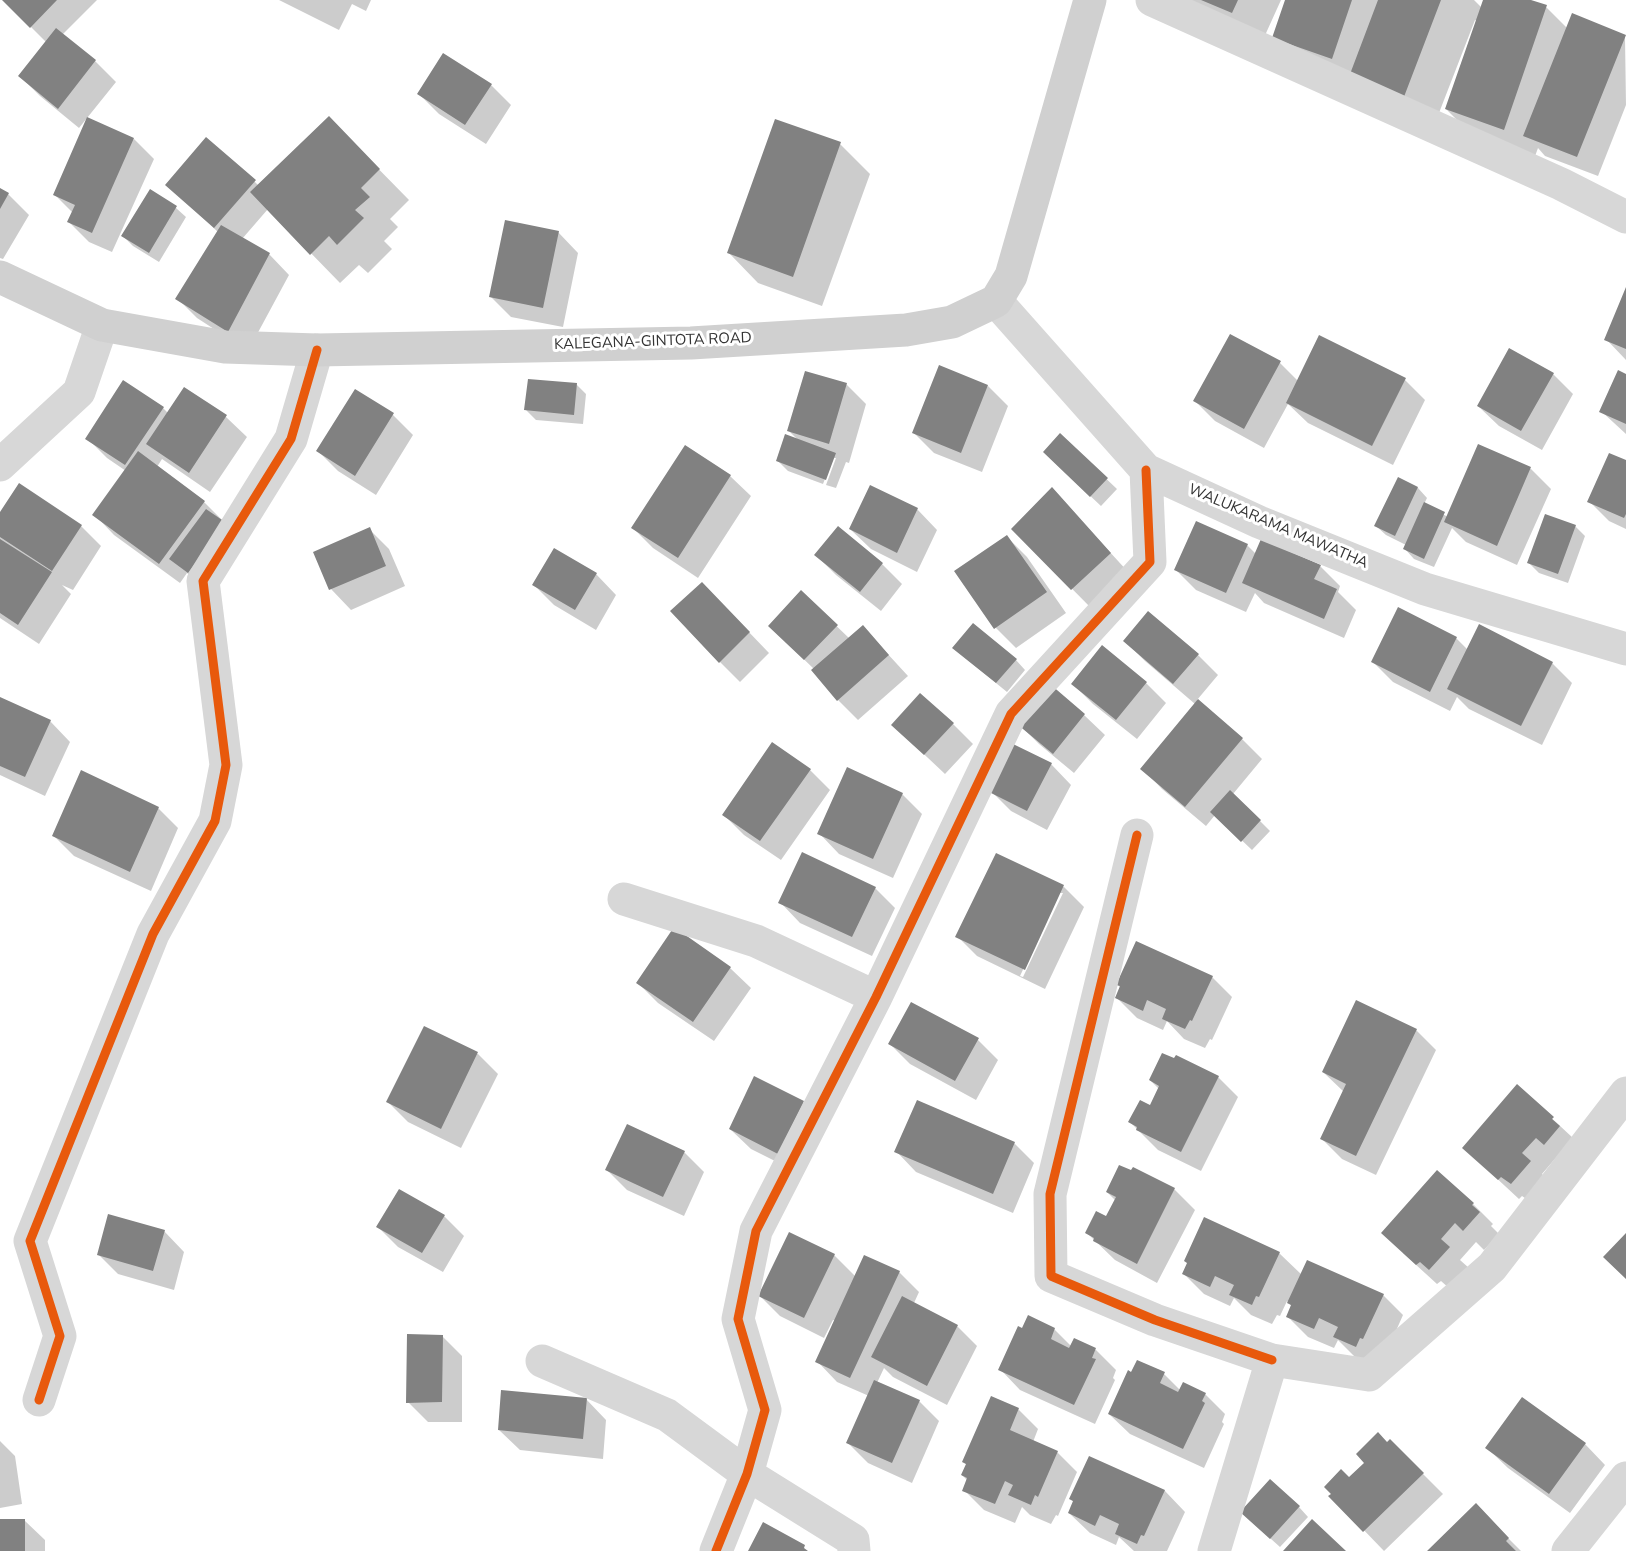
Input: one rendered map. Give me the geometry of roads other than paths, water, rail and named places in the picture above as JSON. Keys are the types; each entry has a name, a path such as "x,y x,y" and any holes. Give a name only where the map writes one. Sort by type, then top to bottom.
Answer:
{"main road":[{"path":"996,301 1011,276 1090,0"},
{"name":"KALEGANA-GINTOTA ROAD","path":"0,277 102,325 225,347 317,350 691,343 906,330 952,322 996,301"}],"street":[{"path":"1152,0 1561,184 1626,217"},
{"name":"WALUKARAMA MAWATHA","path":"996,301 1146,470 1259,522 1425,589 1626,649"},
{"path":"0,465 79,392 102,325"},
{"path":"39,1400 60,1336 30,1241 153,934 215,821 226,765 203,581 291,439 317,350"},
{"path":"716,1551 747,1474 765,1410 738,1319 756,1231 876,997 1011,714 1150,562 1146,470"},
{"path":"1137,835 1050,1194 1051,1276 1155,1320 1272,1360 1369,1375 1492,1267 1626,1094"},
{"path":"624,899 756,941 876,997"},
{"path":"1214,1551 1272,1360"},
{"path":"542,1361 667,1415 747,1474 854,1540 854,1551"},
{"path":"1568,1551 1626,1478"}]}
